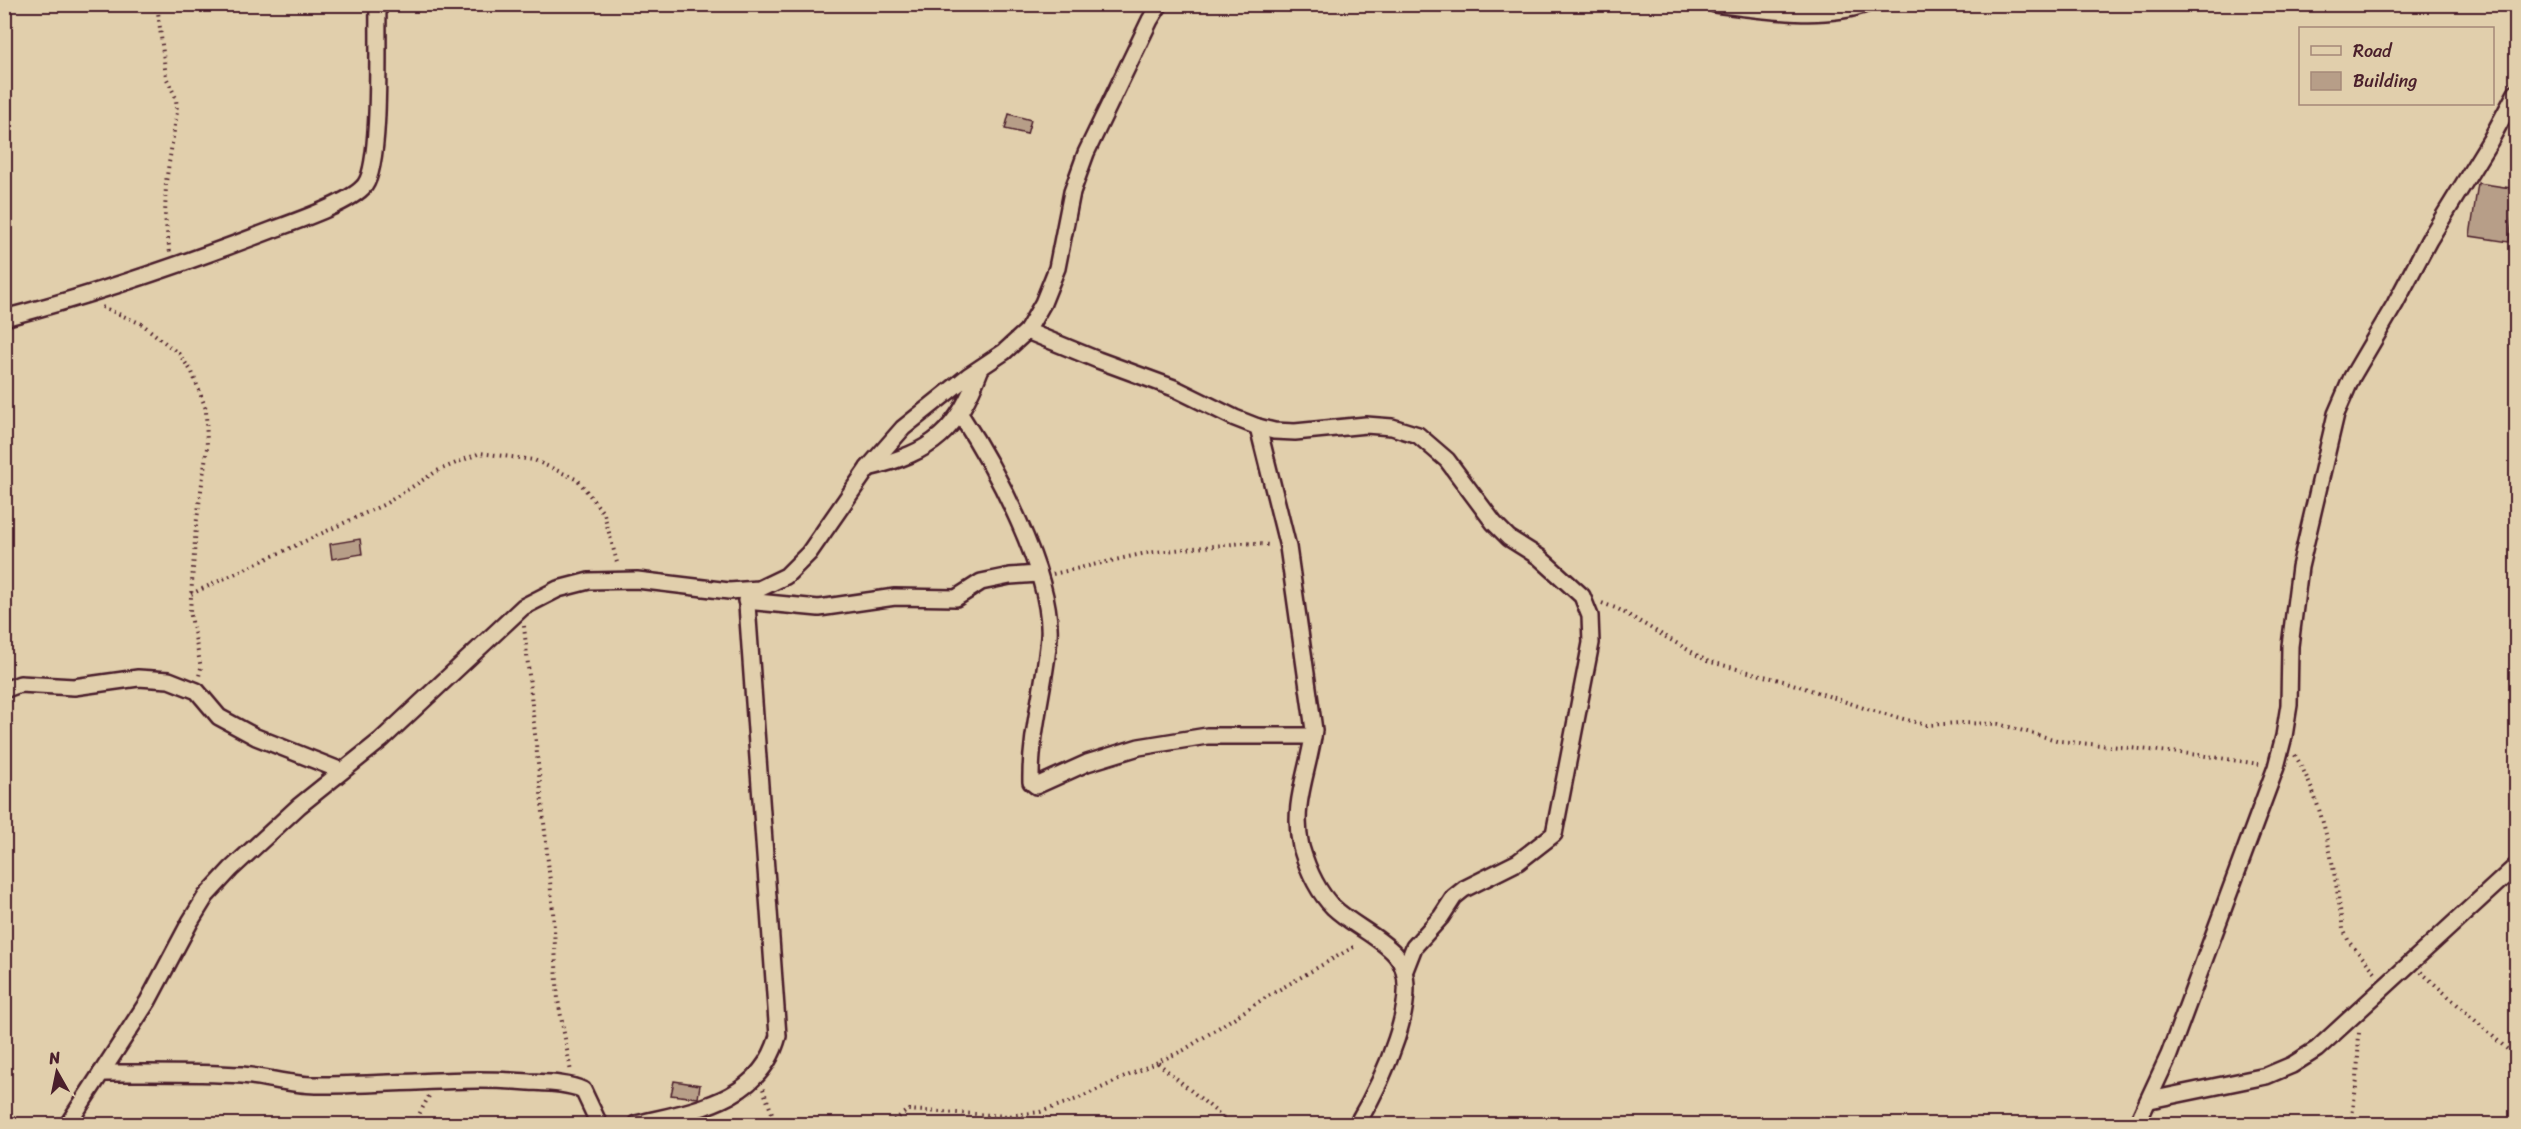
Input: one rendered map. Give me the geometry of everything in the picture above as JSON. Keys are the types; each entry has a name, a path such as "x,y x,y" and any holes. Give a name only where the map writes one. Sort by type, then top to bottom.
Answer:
{"street":[{"path":"4,318 82,298 172,268 308,217 345,200 365,185 372,165 376,113 378,4"},
{"path":"746,596 786,576 809,553 868,468 903,428 1004,352 1027,331 1043,303 1057,268 1072,192 1086,153 1150,20 1160,4"},
{"path":"1715,4 1816,13 1850,10 1866,4"},
{"path":"2137,1125 2169,1054 2276,767 2289,705 2290,646 2300,567 2336,414 2352,377 2429,240 2517,93"},
{"path":"1027,331 1098,360 1174,387 1234,418 1258,427 1274,431 1295,432 1366,425 1392,426 1418,435 1447,460 1494,523 1509,538 1539,557 1582,596 1590,616 1591,643 1554,834 1518,862 1464,889 1454,897 1441,917 1424,933 1414,947 1405,970"},
{"path":"868,468 895,461 932,444 960,414 981,368"},
{"path":"960,414 1016,512 1045,598 1049,634 1032,749 1032,782 1036,786 1087,763 1139,747 1207,736 1313,736"},
{"path":"1258,427 1288,547 1308,682 1313,736 1312,751 1299,792 1297,817 1302,847 1312,877 1333,906 1396,956 1405,970 1407,979 1398,1034 1369,1104 1357,1125"},
{"path":"68,1125 148,1001 189,922 206,896 299,806 381,740 523,608 558,589 589,581 689,585 819,608 895,597 956,598 981,582 1010,576 1038,574"},
{"path":"636,1125 718,1102 758,1077 774,1051 778,1036 778,1010 746,596"},
{"path":"4,690 20,684 74,687 138,678 169,680 196,691 219,717 237,728 342,771"},
{"path":"2150,1100 2266,1076 2292,1065 2317,1049 2517,866"},
{"path":"100,1073 225,1074 311,1085 506,1080 574,1086 583,1090 599,1125"}],"path":[{"path":"152,4 158,12 166,77 176,98 177,112 166,182 165,217 172,268"},
{"path":"82,298 142,324 179,354 192,372 206,409 207,448 196,526 190,611 201,668 196,691"},
{"path":"191,594 385,504 437,471 480,453 534,460 578,480 604,514 622,581"},
{"path":"1038,574 1058,573 1146,553 1181,549 1243,543 1288,547"},
{"path":"1582,596 1618,609 1707,661 1787,682 1870,710 1926,725 1998,724 2060,741 2200,754 2276,767"},
{"path":"523,608 553,911 558,1000 574,1086"},
{"path":"2284,736 2310,780 2320,810 2343,930 2359,955 2388,986"},
{"path":"889,1125 908,1110 1008,1116 1040,1112 1077,1099 1184,1050 1268,996 1372,935"},
{"path":"2412,963 2517,1056"},
{"path":"2351,1125 2357,1079 2360,1010"},
{"path":"1158,1063 1231,1125"},
{"path":"758,1077 777,1125"},
{"path":"414,1125 438,1080"}],"building":[{"path":"1009,114 1031,120 1027,134 1005,129"},
{"path":"2478,183 2517,189 2509,242 2470,236"},
{"path":"360,539 362,554 332,559 330,544"},
{"path":"674,1081 700,1085 698,1098 671,1095"}]}
